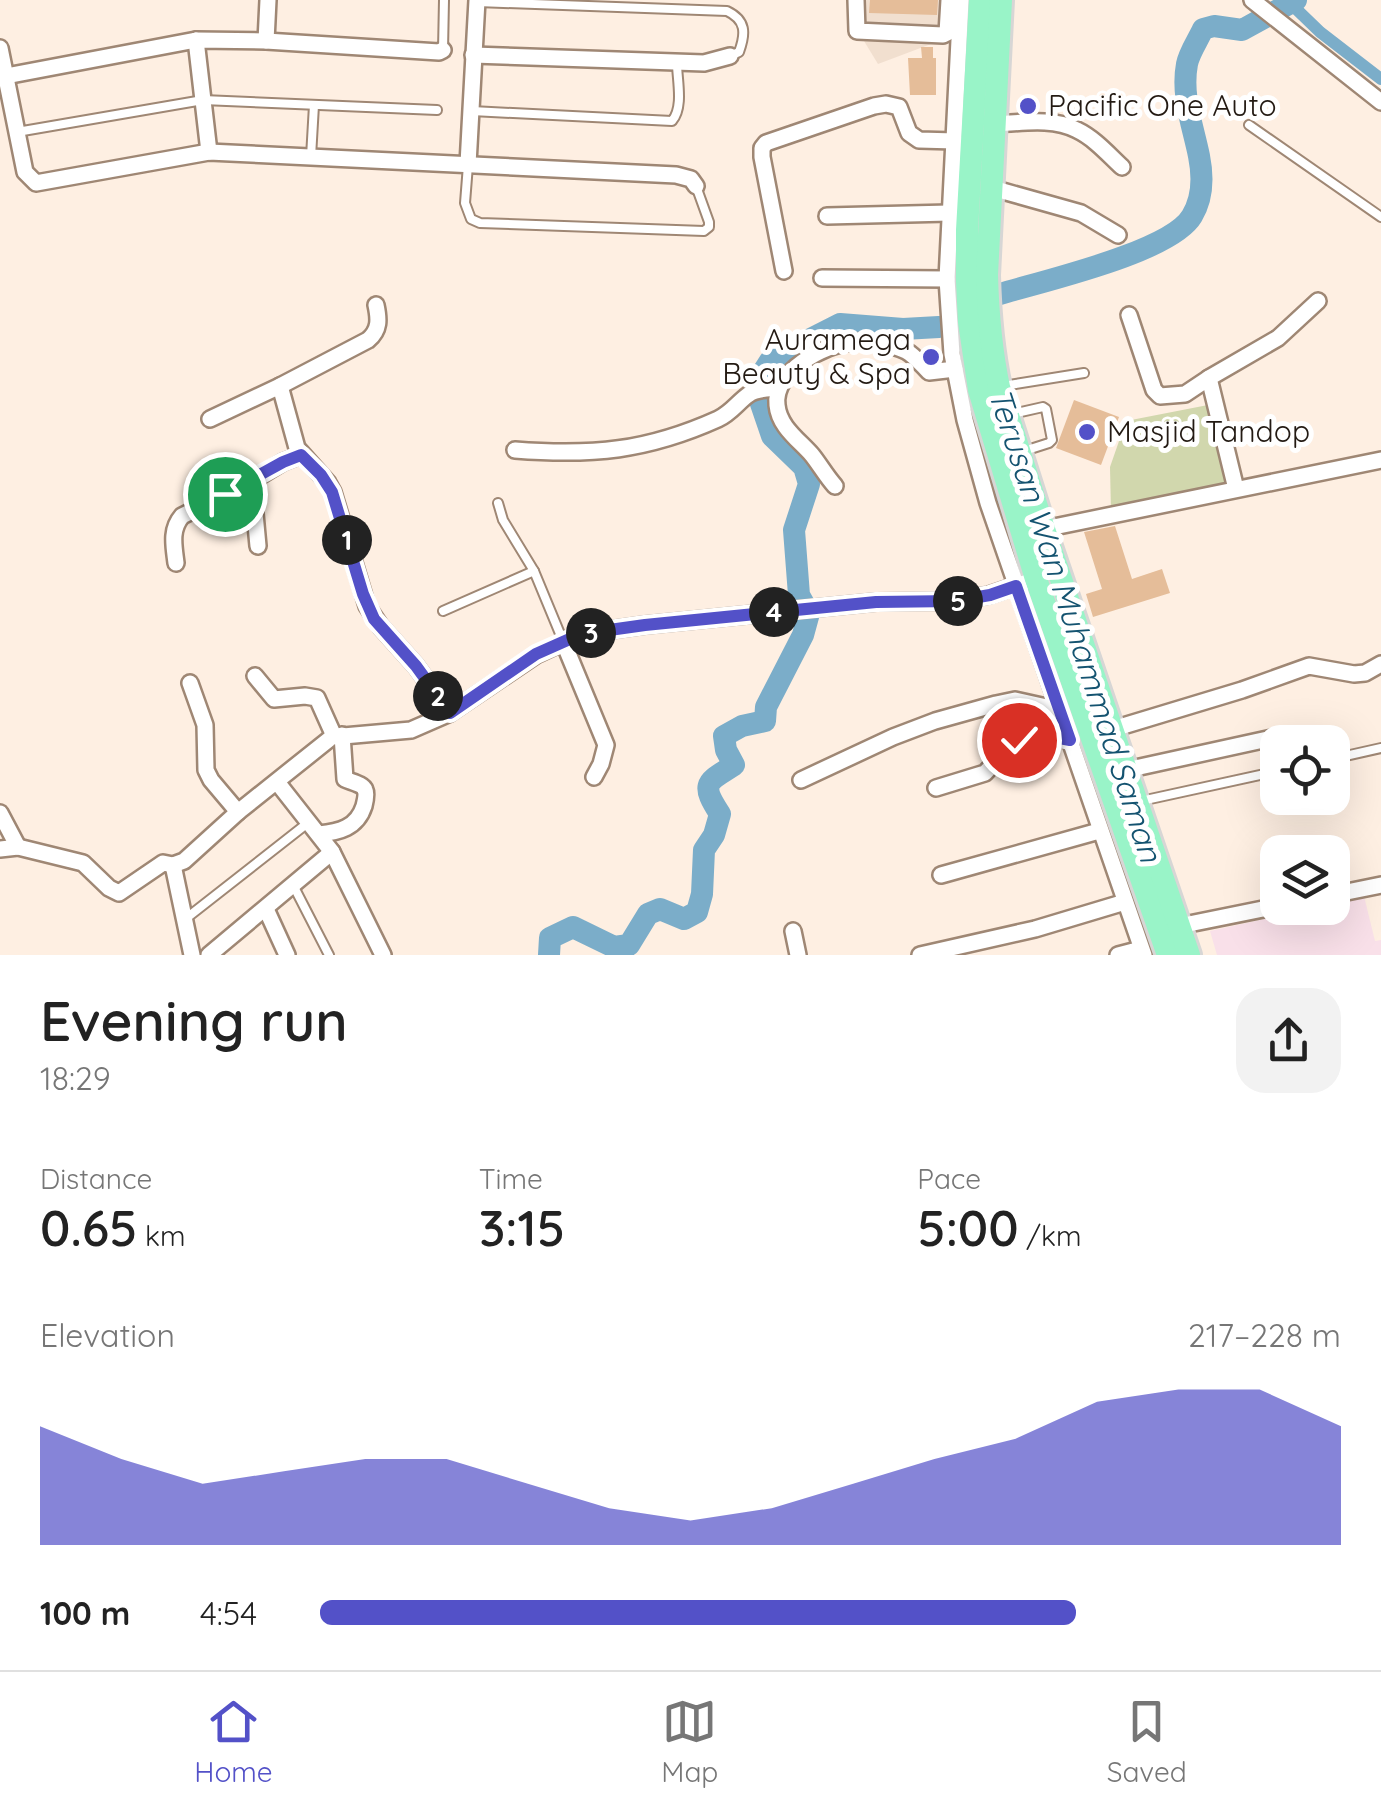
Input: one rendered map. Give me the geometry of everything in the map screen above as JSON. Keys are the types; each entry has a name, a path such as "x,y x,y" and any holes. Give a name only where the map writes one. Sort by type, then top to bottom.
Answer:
{"main road":[{"path":"980,0 967,230 968,322 986,416 1026,582 1141,915 1168,955"},
{"path":"1002,0 988,275 988,318 999,387 1189,955"}],"street":[{"path":"266,42 268,0"},
{"path":"856,0 857,31 943,35 955,7"},
{"path":"468,164 477,1"},
{"path":"1258,3 1381,102"},
{"path":"955,7 955,141 947,278 955,370 974,457 1026,582 1060,710 1100,831 1125,902 1141,915 1142,952 1118,955"},
{"path":"196,40 209,152"},
{"path":"6,76 196,40 443,50"},
{"path":"0,48 25,172 30,180 40,184 209,152 676,175 686,177 696,186"},
{"path":"474,55 677,63 704,63 730,56"},
{"path":"784,271 762,156 766,143 886,104 899,107 906,127 919,140 955,141"},
{"path":"994,124 1061,124 1077,130 1122,167"},
{"path":"992,188 1081,213 1118,235"},
{"path":"827,216 948,213"},
{"path":"822,278 947,278"},
{"path":"1130,316 1154,390 1160,396 1185,394 1278,338 1318,301"},
{"path":"210,419 374,334 376,305"},
{"path":"515,450 581,454 672,437 723,417 750,392 775,388 794,366 852,342 908,351 928,372 955,370"},
{"path":"1209,378 1236,490"},
{"path":"280,386 301,455 332,492 374,619 416,666 450,713"},
{"path":"775,388 776,408 784,423 835,486"},
{"path":"176,563 174,532 182,516 301,455"},
{"path":"1044,529 1381,460"},
{"path":"252,481 258,546"},
{"path":"0,848 18,847 83,863 119,893 163,863 173,866 184,860 238,812 338,735 410,730 450,713 536,654 581,634 876,602 955,601 990,595 1026,582"},
{"path":"562,641 606,745 594,777"},
{"path":"1113,729 1309,666 1354,674 1381,664"},
{"path":"255,676 274,699 317,698 338,735 344,779 365,789 362,812 352,826 338,832 314,828"},
{"path":"190,683 204,725 206,770 238,812"},
{"path":"802,780 893,736 996,704 1015,700 1060,710"},
{"path":"936,788 985,773 1019,740 1049,736 1070,740"},
{"path":"1126,770 1260,741"},
{"path":"276,782 332,852 383,955"},
{"path":"0,813 18,847"},
{"path":"942,874 1100,831"},
{"path":"209,955 332,852"},
{"path":"173,866 192,955"},
{"path":"1350,890 1381,884"},
{"path":"920,955 1034,929 1125,902"},
{"path":"266,909 287,955"},
{"path":"1180,926 1260,910"},
{"path":"794,931 798,955"}],"lane":[{"path":"443,50 444,0"},
{"path":"477,1 727,10 738,16 744,30 739,52 730,56"},
{"path":"471,111 672,121 678,108 677,63"},
{"path":"17,132 203,100 438,110"},
{"path":"311,156 314,105"},
{"path":"1249,126 1381,217"},
{"path":"468,164 465,203 471,219 480,223 704,231 709,222 696,186"},
{"path":"999,387 1084,373"},
{"path":"1008,415 1037,408 1046,410 1052,440 1019,453"},
{"path":"498,503 502,520 534,571 562,641"},
{"path":"444,611 534,571"},
{"path":"1350,755 1381,748"},
{"path":"1136,802 1260,775"},
{"path":"184,920 314,828"},
{"path":"293,886 329,955"}],"shaded area":[{"path":"850,0 956,0 955,35 878,64 850,18"},
{"path":"1364,896 1375,941 1381,940 1381,955 1217,955 1210,931 1260,920 1260,925 1350,925 1350,899"}],"green space":[{"path":"1208,405 1229,489 1111,512 1110,467 1126,421"}],"building":[{"path":"870,0 938,0 937,15 869,13"},
{"path":"921,47 933,47 936,95 910,95 908,58 922,58"},
{"name":"Masjid Tandop","path":"1074,400 1119,417 1101,465 1056,448"},
{"path":"1115,526 1132,579 1162,569 1170,593 1093,617 1086,594 1102,589 1084,532"}],"waterway":[{"path":"1000,294 1104,264 1159,242 1179,229 1196,209 1201,187 1186,88 1187,64 1194,46 1203,29 1214,26 1242,30 1296,0"},
{"path":"1291,4 1381,79"},
{"path":"549,955 550,938 573,927 614,947 629,945 648,914 660,909 684,919 697,912 704,850 714,835 720,814 709,784 734,765 724,736 742,726 765,721 766,707 803,635 809,613 799,595 794,530 809,484 804,467 772,436 758,395 763,372 770,361 840,324 903,329 939,327"},
{"name":"Terusan Wan Muhammad Saman","path":"963,358 975,427 1010,531"},
{"name":"Terusan Wan Muhammad Saman","path":"1112,830 1139,908"}],"place":[{"name":"Pacific One Auto","path":"1028,106"},
{"name":"Auramega Beauty & Spa","path":"931,357"},
{"name":"Masjid Tandop","path":"1087,432"}],"route":[{"path":"225,494 301,455 328,483 374,619 416,666 450,713 536,654 581,634 876,602 955,601 1016,586 1070,740 1049,736 1019,740"}]}
